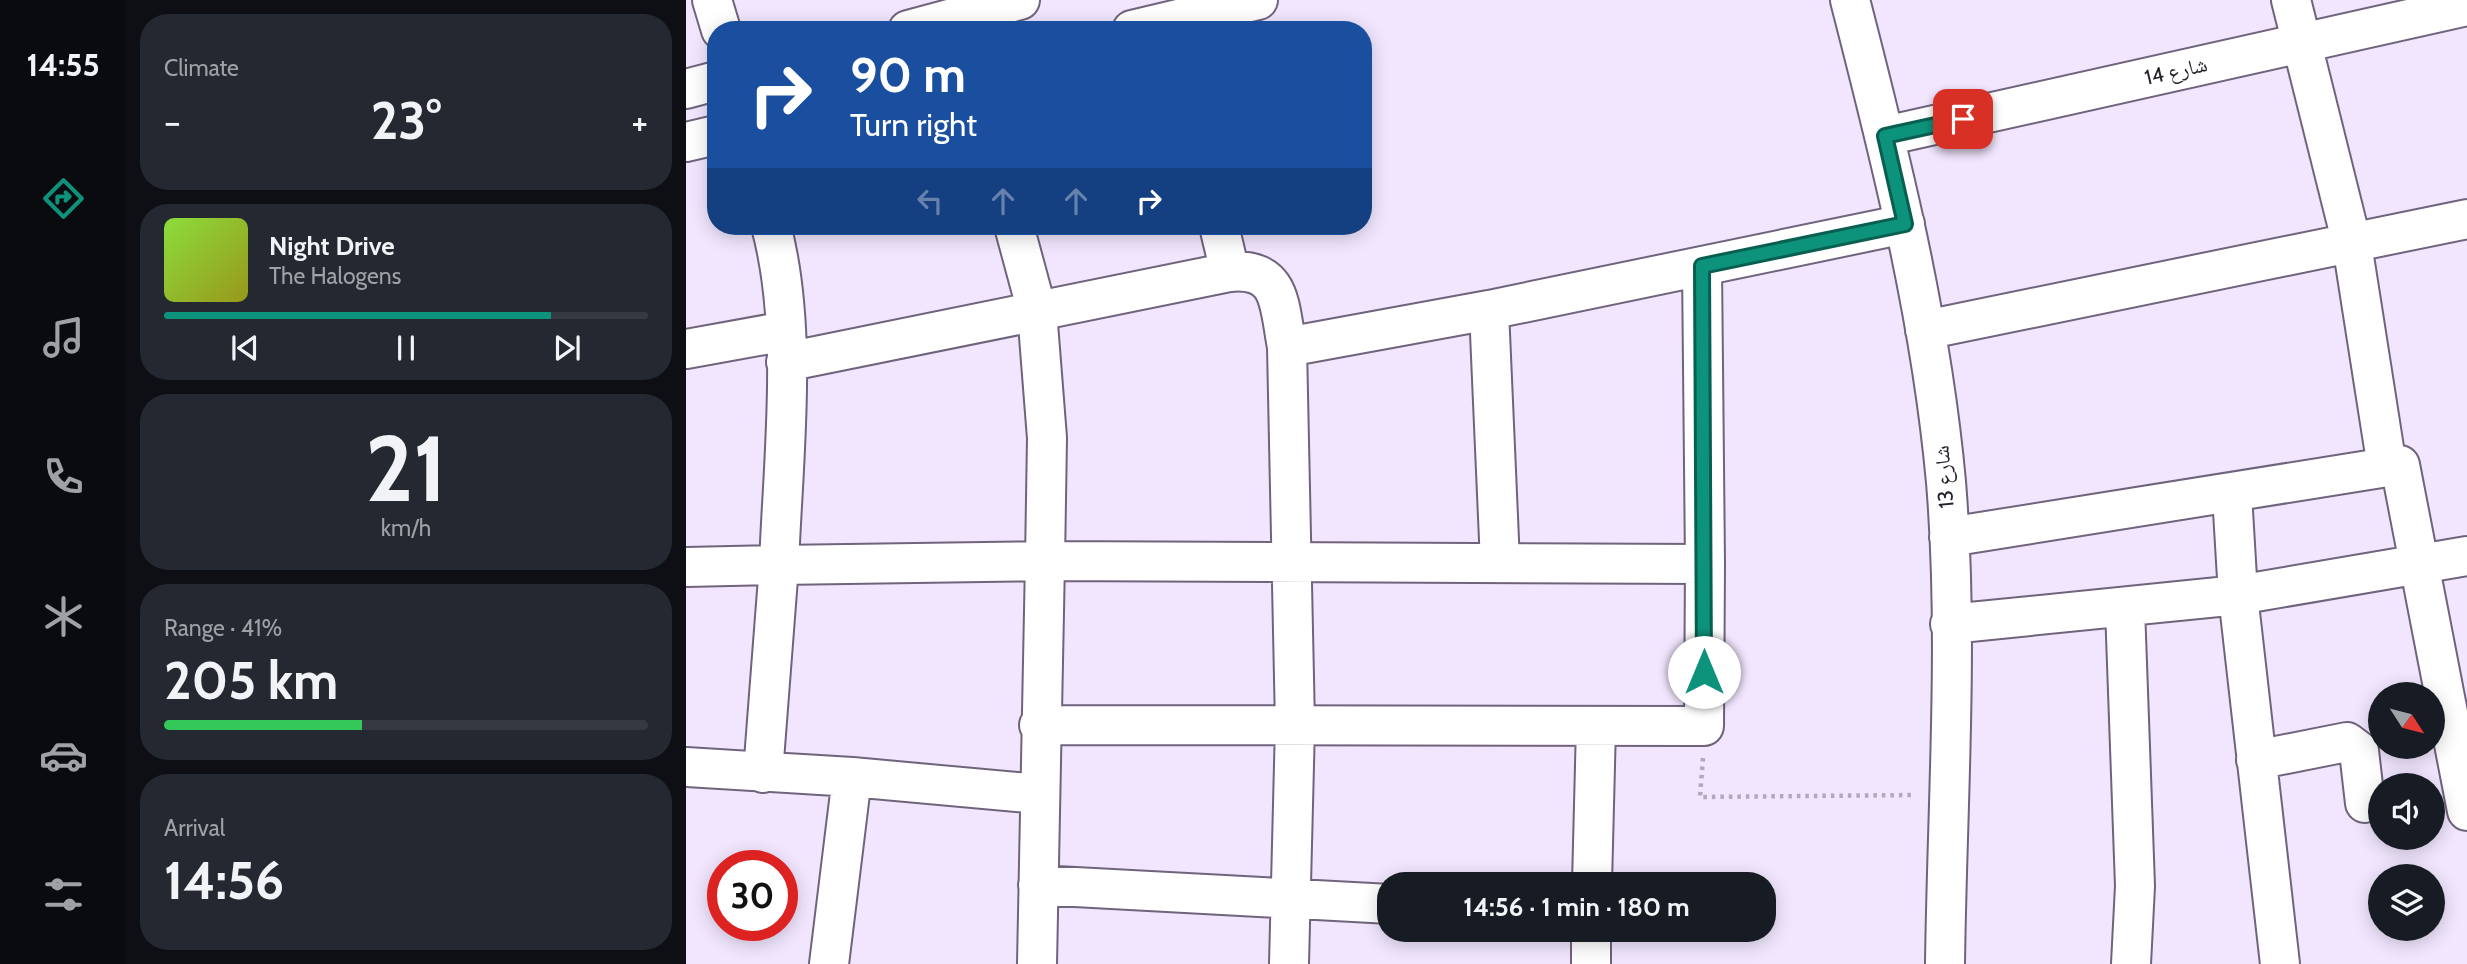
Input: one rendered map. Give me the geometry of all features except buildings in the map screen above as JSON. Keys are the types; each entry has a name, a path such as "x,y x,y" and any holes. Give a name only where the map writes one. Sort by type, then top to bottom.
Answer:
{"street":[{"path":"712,0 718,21"},
{"path":"927,21 955,8 1020,0"},
{"path":"1185,21 1258,0"},
{"name":"شارع 13","path":"1850,0 1905,224 1941,433 1949,537 1950,624 1945,964"},
{"path":"2291,0 2352,244 2387,467"},
{"name":"شارع 14","path":"1885,136 2467,6"},
{"path":"686,89 707,83"},
{"path":"686,142 707,137"},
{"path":"1287,347 1489,310 1905,224"},
{"path":"1925,330 2352,244 2465,229"},
{"path":"763,773 779,565 786,347 773,235"},
{"path":"1016,235 1037,311 1047,438 1039,725 1037,964"},
{"path":"1221,235 1230,272"},
{"path":"1039,725 1704,726 1702,266"},
{"path":"686,349 786,347 1037,311 1247,270 1263,276 1275,287 1287,347 1292,562 1295,725 1289,964"},
{"path":"1489,310 1500,563"},
{"path":"1949,537 2232,494 2400,465 2467,811"},
{"path":"2232,494 2238,595 2280,964"},
{"path":"1950,624 2238,595 2467,556"},
{"path":"686,567 1045,561 1705,564"},
{"path":"2125,608 2135,886 2131,964"},
{"path":"1592,872 1596,726"},
{"path":"2256,760 2347,742 2358,751 2365,803"},
{"path":"686,767 1039,794"},
{"path":"829,964 852,778"},
{"path":"1038,885 1377,903"},
{"path":"1591,942 1591,964"}],"path":[{"path":"1704,726 1700,797 1948,795"}],"route":[{"path":"1704,672 1702,266 1905,224 1885,136 1963,119"}]}
